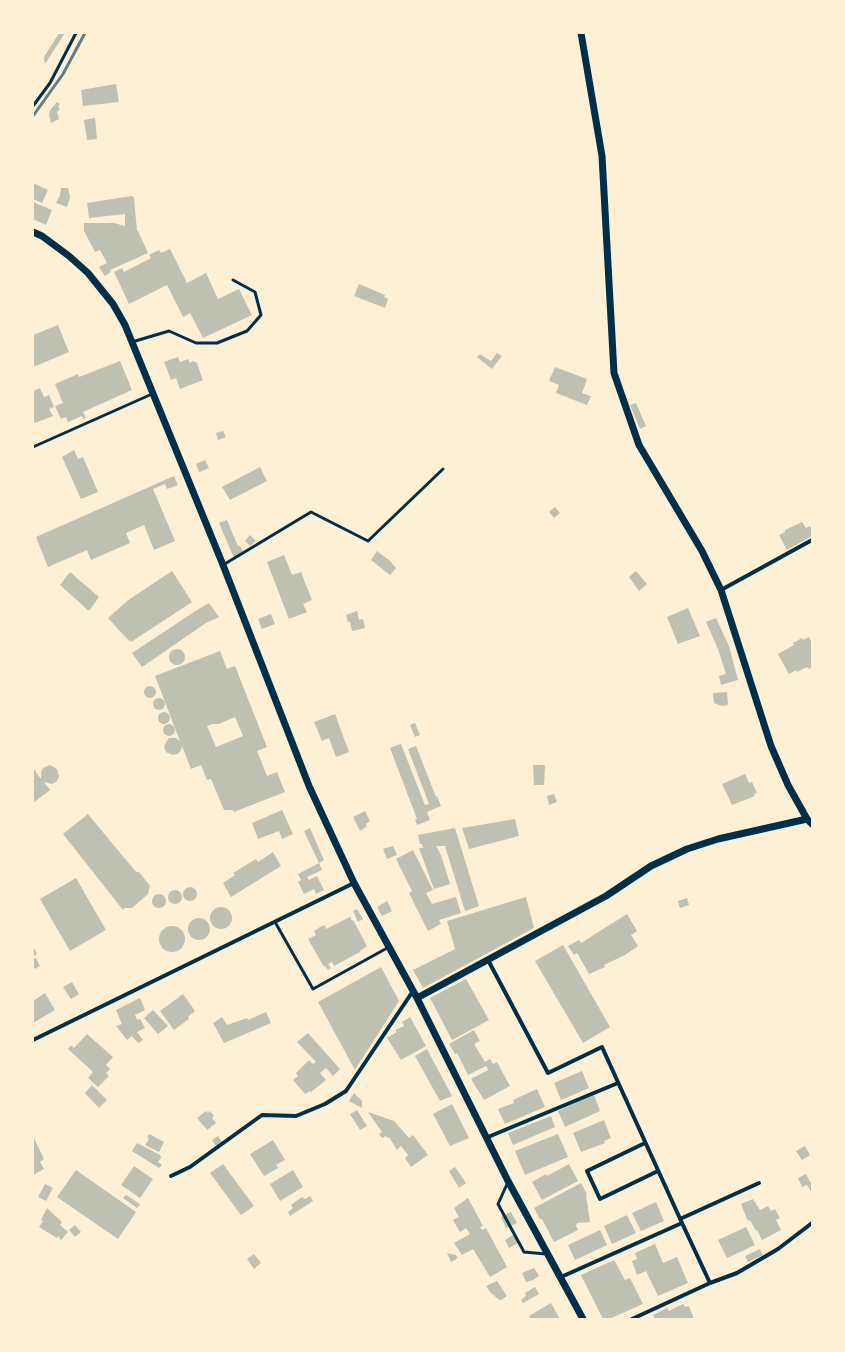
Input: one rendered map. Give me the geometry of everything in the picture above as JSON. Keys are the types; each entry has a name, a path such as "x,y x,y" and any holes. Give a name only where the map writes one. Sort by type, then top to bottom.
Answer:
{"street":[{"path":"416,998 606,896 651,866 687,849 718,839 810,821 788,785 771,746 721,590 702,551 639,445 614,373 602,156 581,33"},
{"path":"33,232 42,236 88,272 113,304 125,325 223,565 309,786 354,883 488,1137 508,1181 583,1319"},
{"path":"721,590 812,540"},
{"path":"33,1040 354,883"},
{"path":"488,960 548,1073 602,1047 710,1283"},
{"path":"171,1176 190,1167 262,1115 296,1116 325,1104 346,1091 412,991"},
{"path":"488,1137 618,1083"},
{"path":"645,1143 587,1171 600,1199 658,1171"},
{"path":"561,1277 760,1183"},
{"path":"632,1319 710,1283 737,1273 778,1249 812,1223"}],"lane":[{"path":"33,106 50,83 76,33"},
{"path":"132,342 170,331 196,343 216,343 247,331 261,315 255,292 233,280"},
{"path":"33,447 153,393"},
{"path":"223,565 310,512 368,541 443,469"},
{"path":"276,922 313,989 389,947"},
{"path":"508,1181 498,1204 524,1252 548,1254"}],"building":[{"path":"59,33 65,33 45,64 44,57"},
{"path":"116,84 119,102 83,106 81,90"},
{"path":"57,102 60,104 58,107 60,109 57,112 59,119 51,123 49,114"},
{"path":"95,118 97,139 87,140 84,120"},
{"path":"33,183 48,190 42,203 33,199"},
{"path":"61,188 68,188 70,197 67,207 56,203 60,195"},
{"path":"132,196 134,198 137,231 148,253 110,270 111,272 105,276 99,267 107,263 100,250 95,252 84,231 84,223 114,223 125,226 125,214 89,218 87,203"},
{"path":"33,202 52,210 46,225 33,219"},
{"path":"170,249 187,283 206,273 218,299 239,289 252,315 203,338 190,313 183,317 167,285 129,304 114,272 122,268 124,272 151,258 149,255 159,250 161,253"},
{"path":"359,284 385,295 384,297 388,299 385,308 354,296"},
{"path":"58,325 69,352 33,367 33,335"},
{"path":"497,353 502,356 492,369 477,357 480,354 491,361"},
{"path":"178,357 180,362 188,359 190,363 193,361 197,363 203,380 180,389 176,378 171,380 164,362"},
{"path":"120,361 132,390 83,412 86,418 83,419 82,416 68,422 66,417 61,419 55,406 63,403 55,384 78,374 79,377"},
{"path":"555,367 587,379 582,393 591,396 587,405 556,393 559,385 549,381"},
{"path":"40,388 44,397 49,395 54,407 49,409 53,416 33,423 33,391"},
{"path":"636,403 646,426 640,429 630,405"},
{"path":"223,431 226,437 218,440 216,433"},
{"path":"74,450 78,459 83,457 98,492 81,499 62,457"},
{"path":"205,460 209,468 199,472 196,464"},
{"path":"260,467 267,481 230,500 222,487"},
{"path":"174,476 178,485 167,489 165,484 153,489 175,541 154,550 144,525 126,533 130,543 91,560 87,550 48,567 36,537"},
{"path":"555,507 560,513 554,518 549,512"},
{"path":"227,520 238,546 240,546 243,551 234,558 219,523"},
{"path":"802,522 806,528 810,526 812,536 787,550 779,535 785,532 785,530"},
{"path":"250,535 256,541 250,546 245,541"},
{"path":"377,551 389,560 396,568 390,575 371,560"},
{"path":"284,555 292,575 301,572 312,600 303,604 307,612 289,619 267,562"},
{"path":"172,571 192,602 131,642 130,640 129,641 108,618 127,601"},
{"path":"636,571 647,584 639,591 629,577"},
{"path":"70,572 99,597 89,611 60,585"},
{"path":"209,603 219,617 206,623 142,667 132,653"},
{"path":"688,608 700,636 678,644 667,617"},
{"path":"357,611 359,620 363,619 365,628 352,631 350,622 348,622 346,615"},
{"path":"271,614 275,624 262,629 258,619"},
{"path":"716,618 729,646 738,680 721,685 719,676 726,674 718,649 706,622"},
{"path":"809,637 812,643 812,667 809,669 807,667 797,672 796,670 789,674 778,654 794,645 793,643 802,638 803,640"},
{"path":"174,649 180,649 185,654 183,663 180,665 174,665 169,660 169,654"},
{"path":"220,651 227,669 235,666 267,747 257,751 267,776 277,772 285,792 234,812 233,810 224,810 211,779 207,780 201,765 191,769 182,746 178,754 173,755 166,752 164,747 169,738 176,738 180,741 155,676","holes":["235,717 243,736 216,747 207,726 219,724"]},
{"path":"148,686 152,686 156,692 152,698 148,698 144,694 144,690"},
{"path":"727,692 728,705 722,706 714,703 713,693"},
{"path":"159,698 163,700 165,704 163,708 159,710 155,708 153,704 155,700"},
{"path":"164,712 168,714 170,718 168,722 164,724 160,722 158,718 160,714"},
{"path":"335,714 349,752 336,757 329,738 322,741 314,722"},
{"path":"415,723 420,735 415,737 410,725"},
{"path":"169,724 173,726 175,730 173,734 169,736 165,734 163,730 165,726"},
{"path":"401,744 425,805 429,804 408,749 416,746 441,806 427,812 430,820 417,825 415,820 417,819 390,748"},
{"path":"50,765 57,769 59,776 57,781 52,784 44,782 50,790 33,803 33,768 41,779 43,768"},
{"path":"533,765 545,765 544,785 534,785"},
{"path":"745,774 749,783 752,782 757,793 754,794 755,796 732,805 722,784"},
{"path":"554,794 557,802 549,805 547,796"},
{"path":"282,810 293,834 282,839 279,831 258,839 252,823"},
{"path":"365,811 370,821 366,824 367,826 360,831 353,817"},
{"path":"88,814 136,872 139,872 150,886 148,894 132,908 125,908 123,910 63,834"},
{"path":"515,819 519,836 469,849 462,828"},
{"path":"310,828 324,860 319,863 304,831"},
{"path":"455,828 479,906 465,911 445,846 436,846 441,855 450,884 434,889 419,848 423,848 422,844 420,844 418,835"},
{"path":"393,846 397,855 387,859 383,849"},
{"path":"413,850 433,890 426,893 432,904 456,897 461,913 439,920 441,924 428,931 409,893 412,891 396,859"},
{"path":"273,852 281,866 231,897 223,883 235,875 233,873 256,859 258,862"},
{"path":"319,863 322,870 307,877 309,880 317,876 324,890 316,894 314,889 304,894 298,882 301,880 298,874"},
{"path":"76,878 106,930 70,951 40,899"},
{"path":"187,887 193,887 197,891 197,897 193,901 187,901 183,897 183,891"},
{"path":"175,890 180,892 182,897 180,902 175,904 170,902 168,897 170,892"},
{"path":"156,894 162,894 166,898 166,904 162,908 156,908 152,904 152,898"},
{"path":"526,897 534,928 423,988 413,970 455,949 447,921"},
{"path":"687,898 689,905 680,908 678,901"},
{"path":"387,901 392,911 382,916 377,907"},
{"path":"221,907 229,910 232,918 229,926 221,929 213,926 210,918 213,910"},
{"path":"357,909 363,919 358,922 353,911"},
{"path":"627,914 637,931 631,935 638,946 625,955 604,965 605,967 589,974 577,953 574,955 568,946 579,940 581,943"},
{"path":"350,917 367,946 360,952 334,966 332,962 328,964 331,968 328,970 325,966 324,967 308,939 316,935 314,931 320,927 325,925 326,929"},
{"path":"199,918 207,921 210,929 207,937 199,940 191,937 188,929 191,921"},
{"path":"172,926 181,930 185,939 181,948 172,952 163,948 159,939 163,930"},
{"path":"563,945 610,1027 583,1043 535,961"},
{"path":"33,946 37,954 33,956"},
{"path":"33,956 35,959 36,958 40,966 35,969 33,966"},
{"path":"381,967 399,1001 355,1070 318,1002"},
{"path":"466,979 489,1020 452,1040 430,998"},
{"path":"72,982 79,994 71,999 63,987"},
{"path":"45,993 55,1010 33,1023 33,1001"},
{"path":"183,994 195,1011 188,1017 189,1019 174,1030 160,1011"},
{"path":"140,998 145,1010 135,1015 137,1020 140,1019 145,1028 137,1032 143,1040 138,1043 132,1036 127,1040 116,1026 122,1024 116,1010"},
{"path":"153,1010 168,1026 158,1034 144,1018"},
{"path":"266,1012 271,1023 224,1043 213,1023 222,1017 227,1025 247,1018 248,1020"},
{"path":"410,1017 426,1046 401,1060 387,1038 397,1032 395,1030 404,1026 402,1022"},
{"path":"474,1030 480,1041 474,1044 485,1062 490,1059 493,1064 497,1062 510,1086 484,1100 471,1079 488,1070 487,1067 486,1066 468,1075 457,1053 455,1054 449,1044"},
{"path":"308,1033 340,1069 333,1076 326,1068 320,1073 326,1080 311,1092 310,1091 305,1094 293,1080 298,1076 296,1073 309,1060 313,1064 316,1062 297,1042"},
{"path":"87,1034 113,1057 106,1065 110,1069 106,1073 109,1076 98,1087 88,1078 93,1072 68,1049 71,1045 74,1048"},
{"path":"427,1049 452,1096 440,1101 415,1056"},
{"path":"582,1071 589,1088 561,1100 554,1083"},
{"path":"92,1085 107,1100 99,1108 85,1093"},
{"path":"537,1089 545,1107 505,1124 498,1109 514,1103 513,1100"},
{"path":"354,1093 362,1101 362,1108 349,1101"},
{"path":"594,1095 600,1111 565,1127 558,1111"},
{"path":"452,1104 469,1138 450,1146 433,1114"},
{"path":"357,1110 367,1126 360,1130 350,1114"},
{"path":"206,1111 208,1113 210,1111 214,1116 212,1118 216,1123 207,1130 197,1118"},
{"path":"368,1112 394,1121 409,1138 413,1135 428,1155 411,1167 405,1158 408,1155 401,1146 397,1150 389,1137 388,1138 386,1136 382,1138 379,1134 382,1132"},
{"path":"551,1116 555,1127 513,1145 508,1133"},
{"path":"604,1120 611,1138 604,1141 605,1143 581,1152 573,1133"},
{"path":"149,1134 164,1142 159,1152 145,1145 149,1139 147,1138"},
{"path":"558,1134 568,1157 525,1175 515,1151"},
{"path":"33,1136 44,1159 40,1162 44,1169 33,1175"},
{"path":"218,1136 222,1142 216,1146 212,1140"},
{"path":"273,1140 285,1160 276,1165 278,1168 264,1176 250,1154"},
{"path":"137,1143 160,1155 161,1158 158,1162 162,1165 159,1168 132,1151"},
{"path":"805,1146 810,1155 802,1160 796,1151"},
{"path":"223,1164 254,1206 241,1215 210,1173"},
{"path":"569,1164 578,1181 542,1200 532,1182"},
{"path":"134,1166 153,1179 140,1198 121,1185"},
{"path":"455,1167 466,1183 459,1188 449,1171"},
{"path":"76,1170 136,1212 118,1239 57,1197"},
{"path":"293,1170 303,1187 280,1201 270,1184"},
{"path":"806,1174 810,1182 812,1181 812,1193 807,1185 802,1187 798,1178"},
{"path":"581,1183 587,1194 590,1222 577,1223 576,1226 578,1230 554,1242 542,1219 540,1219 534,1208"},
{"path":"45,1184 53,1188 46,1201 38,1197"},
{"path":"126,1195 140,1204 137,1208 123,1198"},
{"path":"310,1196 313,1201 290,1216 288,1212 293,1208 291,1205 302,1197 305,1199"},
{"path":"468,1198 483,1226 480,1227 482,1230 486,1228 507,1267 490,1277 473,1249 462,1255 454,1243 470,1234 466,1228 460,1232 453,1220 459,1217 454,1208"},
{"path":"753,1199 760,1210 768,1206 771,1211 775,1209 780,1218 776,1220 781,1230 762,1240 750,1220 748,1221 741,1204"},
{"path":"656,1202 664,1221 641,1231 632,1213"},
{"path":"47,1208 62,1222 60,1225 68,1232 61,1240 58,1236 57,1238 39,1227 43,1221 41,1220"},
{"path":"511,1212 517,1223 506,1228 501,1217"},
{"path":"627,1215 636,1233 612,1244 604,1226"},
{"path":"75,1225 81,1232 75,1237 69,1230"},
{"path":"746,1227 755,1245 727,1258 718,1240"},
{"path":"600,1230 607,1245 575,1260 568,1245"},
{"path":"513,1235 518,1243 509,1248 505,1240"},
{"path":"655,1244 663,1263 677,1257 688,1283 658,1296 646,1271 637,1275 632,1261 637,1259 635,1253"},
{"path":"760,1249 763,1255 748,1262 745,1256"},
{"path":"447,1253 456,1255 458,1258 451,1262"},
{"path":"254,1254 261,1263 254,1269 247,1259"},
{"path":"614,1260 625,1280 630,1278 643,1304 609,1319 603,1319 581,1275"},
{"path":"534,1268 539,1276 526,1282 522,1273"},
{"path":"497,1281 507,1296 501,1300 490,1292 486,1286"},
{"path":"535,1287 539,1294 523,1303 521,1300 526,1296 525,1293"},
{"path":"551,1303 560,1319 531,1319 529,1316"},
{"path":"683,1304 685,1307 689,1306 694,1319 655,1319 653,1315 667,1308 669,1311"}],"railway":[{"path":"33,116 63,74 85,33"}]}
